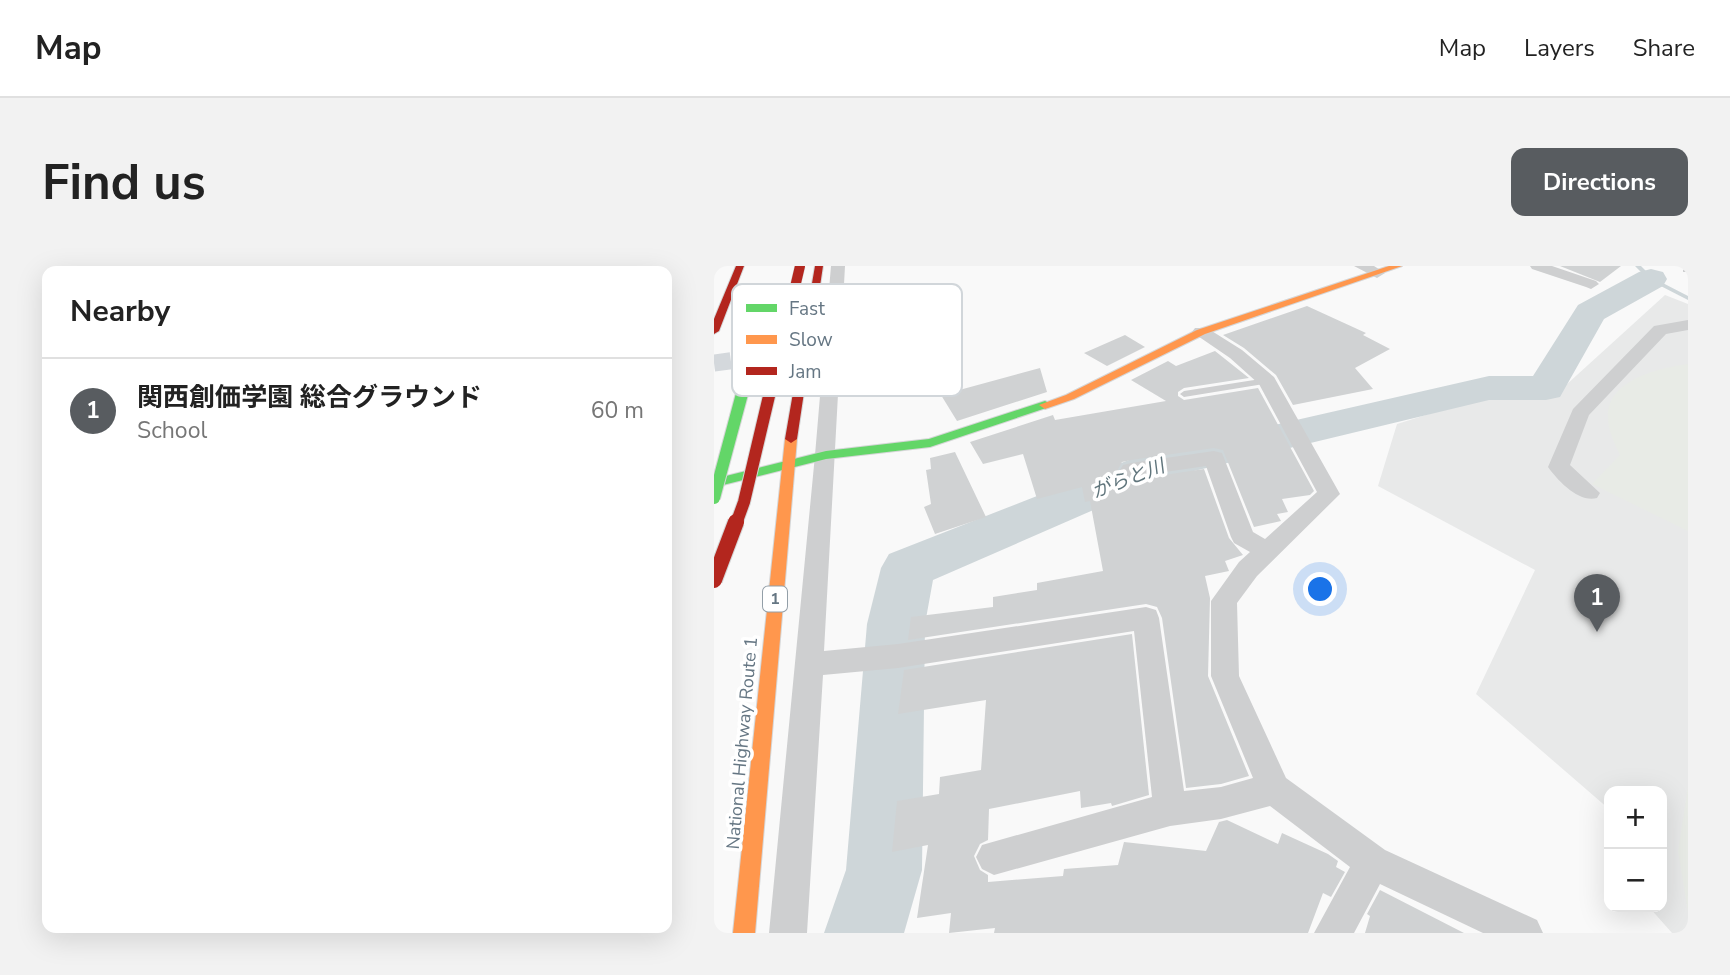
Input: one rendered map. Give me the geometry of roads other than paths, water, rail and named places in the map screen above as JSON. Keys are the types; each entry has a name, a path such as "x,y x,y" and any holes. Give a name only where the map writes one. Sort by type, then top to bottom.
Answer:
{"main road":[{"path":"714,288 722,266"},
{"path":"733,284 740,266"},
{"path":"796,284 800,266"},
{"name":"National Highway Route 1","path":"817,284 820,266"},
{"path":"714,484 827,454 865,452 942,439 1070,397 1202,332 1398,266"},
{"path":"714,331 732,286"},
{"path":"714,498 741,396"},
{"path":"714,580 744,502 769,396"},
{"name":"National Highway Route 1","path":"744,933 788,465 799,396"}],"street":[{"path":"837,284 838,266"},
{"path":"1361,266 1377,273"},
{"path":"1537,266 1591,284"},
{"path":"1589,493 1559,467 1580,413 1660,330 1688,325"},
{"path":"1202,332 1236,354 1267,381 1329,494 1248,569 1224,601 1225,676 1274,789 1373,862 1524,933"},
{"path":"788,933 830,396"},
{"path":"1131,470 1213,458 1243,537 1267,551"},
{"path":"811,664 898,656 1146,618 1170,809"},
{"path":"994,857 1170,809 1221,803 1274,789"},
{"path":"1332,933 1373,862"}],"lane":[{"path":"1184,394 1267,381"}],"waterway":[{"path":"1638,266 1651,279 1688,298"},
{"name":"がらと川","path":"864,933 884,870 896,624 908,568 1155,466 1489,388 1546,388 1590,312 1651,279"}],"tunnel":[{"path":"714,363 732,361"}],"place":[{"name":"関西創価学園 総合グラウンド","path":"1597,632"}]}
